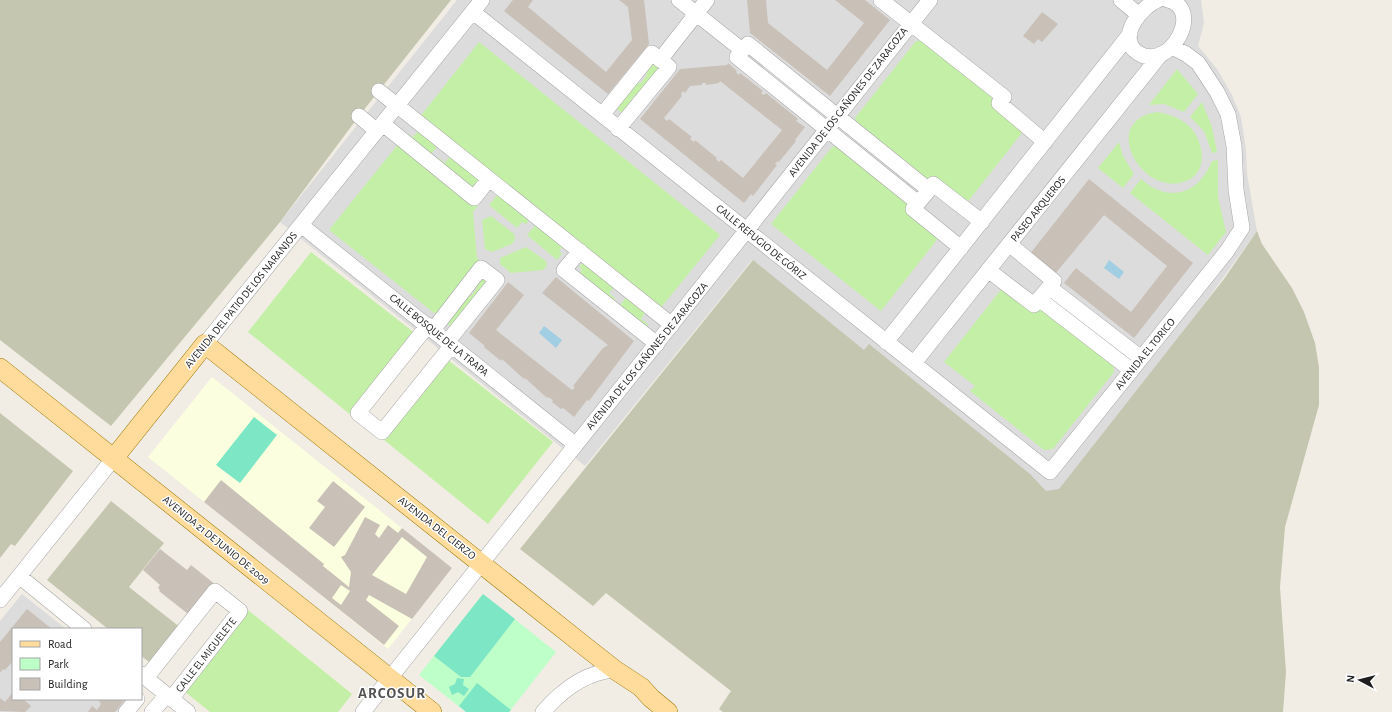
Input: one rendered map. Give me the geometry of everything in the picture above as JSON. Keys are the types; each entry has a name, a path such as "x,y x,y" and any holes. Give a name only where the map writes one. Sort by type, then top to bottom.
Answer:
{"main road":[{"name":"AVENIDA DEL PATIO DE LOS NARANJOS","path":"114,458 205,344"},
{"name":"AVENIDA DEL CIERZO","path":"205,344 615,670 637,684 651,705 668,712"},
{"name":"AVENIDA 21 DE JUNIO DE 2009","path":"0,368 432,712"}],"street":[{"path":"679,0 742,50"},
{"path":"660,60 707,0"},
{"path":"881,0 1004,97 999,103 1045,142"},
{"name":"AVENIDA DE LOS CAÑONES DE ZARAGOZA","path":"363,712 930,0"},
{"path":"1121,0 1139,14"},
{"path":"886,342 1130,34 1139,14 1149,4 1158,0"},
{"name":"PASEO ARQUEROS","path":"914,363 1180,33 1184,18 1176,2"},
{"name":"AVENIDA DEL PATIO DE LOS NARANJOS","path":"205,344 477,6"},
{"name":"CALLE REFUGIO DE GÓRIZ","path":"477,6 618,129 1050,472"},
{"path":"1130,34 1131,44 1136,52 1148,57 1166,50"},
{"path":"918,203 737,57 742,50 748,44 929,190"},
{"name":"AVENIDA EL TORICO","path":"1050,472 1239,235 1242,228 1236,190 1234,146 1228,114 1217,92 1198,63 1186,54 1166,50"},
{"path":"602,115 652,53 669,67 618,129"},
{"path":"378,91 672,325"},
{"path":"358,116 380,127 474,198 489,179"},
{"path":"961,248 913,209 933,184 982,222"},
{"name":"CALLE BOSQUE DE LA TRAPA","path":"302,225 576,445"},
{"path":"988,270 1034,305 1054,281 1009,244"},
{"path":"580,251 564,270 657,344"},
{"path":"482,268 497,280 382,432 358,413 430,328 482,268"},
{"path":"1044,293 1141,358"},
{"path":"1044,293 1131,370"},
{"name":"AVENIDA DEL PATIO DE LOS NARANJOS","path":"0,600 114,458"},
{"path":"19,576 83,628"},
{"name":"CALLE EL MIGUELETE","path":"142,691 146,678 215,590 240,611 169,697 152,712"},
{"path":"543,712 552,701 572,685 592,675 615,670"},
{"path":"146,678 188,712"},
{"path":"126,712 136,700"}],"shaded area":[{"path":"0,0 451,0 359,116 280,222 111,426 0,340"},
{"path":"457,0 1201,0 1204,23 1198,46 1217,69 1232,95 1241,117 1246,150 1247,174 1257,231 1049,518 752,260 585,466 280,222"},
{"path":"1257,231 1262,244 1292,288 1304,312 1315,343 1319,367 1319,405 1285,527 1280,587 1286,672 1283,712 723,712 719,709 731,691 606,593 593,606 520,549 753,260 864,350 869,344 1030,474 1046,491 1059,489 1224,279"},
{"path":"212,377 452,568 388,649 148,457"},
{"path":"0,413 73,471 15,546 11,544 0,558"},
{"path":"111,501 164,543 129,587 181,628 152,664 142,657 142,628 107,628 47,580"},
{"path":"22,594 65,628 12,628 12,700 132,700 122,712 0,712 0,621"}],"green space":[{"path":"926,40 998,98 1025,129 966,204 929,185 857,127 855,118 916,41"},
{"path":"479,42 720,235 659,310 419,118"},
{"path":"652,62 661,69 639,98 635,95 628,105 624,115 616,108 637,81 640,84 647,75 645,72"},
{"path":"1177,69 1198,94 1184,112 1164,104 1149,105"},
{"path":"1202,102 1212,127 1217,152 1212,153 1204,131 1190,117"},
{"path":"1157,112 1170,115 1183,121 1190,127 1199,140 1202,156 1201,164 1193,177 1186,181 1170,184 1155,179 1142,169 1133,157 1129,143 1131,129 1140,118"},
{"path":"420,129 439,144 429,157 404,137 407,133 413,137"},
{"path":"1119,142 1123,156 1134,174 1123,188 1098,168"},
{"path":"399,143 478,206 473,212 477,258 483,262 443,312 434,313 329,230"},
{"path":"841,146 914,204 940,236 881,311 771,224 832,147"},
{"path":"452,154 483,179 478,185 475,183 470,189 436,162 439,158 445,163"},
{"path":"1218,160 1218,197 1226,232 1208,255 1130,193 1141,179 1152,187 1162,191 1172,193 1182,192 1191,188 1199,181 1212,161"},
{"path":"499,193 531,218 526,224 522,222 517,228 489,205"},
{"path":"491,216 514,234 515,240 512,244 492,252 485,249 482,220"},
{"path":"537,223 564,245 559,251 562,254 557,260 527,235"},
{"path":"526,247 546,261 547,266 543,270 511,273 500,264 500,258"},
{"path":"311,252 416,334 352,416 248,332"},
{"path":"585,260 616,285 609,293 615,298 613,303 578,275 582,269 579,267"},
{"path":"481,277 490,283 454,329 445,322 467,295 470,297 477,288 475,286"},
{"path":"1003,287 1040,305 1113,363 1114,372 1053,449 1044,450 970,391 975,386 944,362"},
{"path":"628,295 647,310 641,319 648,324 645,329 618,308"},
{"path":"448,360 553,442 488,524 384,440"},
{"path":"254,417 277,435 240,483 216,465"},
{"path":"483,594 556,652 509,712 466,712 419,675"},
{"path":"483,594 515,619 470,677 461,677 434,656"},
{"path":"248,610 352,694 338,712 210,712 184,691"},
{"path":"457,678 464,679 463,685 469,689 464,696 458,692 452,695 449,687 455,684"},
{"path":"477,683 511,710 509,712 466,712 459,706"}],"water":[{"path":"1109,260 1124,272 1119,279 1104,268"},
{"path":"544,326 562,340 556,348 539,333"}],"building":[{"path":"513,0 533,0 528,7 606,72 632,40 628,7 619,0 644,0 649,44 608,94 504,11"},
{"path":"747,0 766,0 768,23 827,70 864,23 835,0 865,0 890,20 830,96 750,33"},
{"path":"1042,12 1058,24 1042,42 1038,39 1034,44 1023,36"},
{"path":"728,63 737,71 736,72 739,75 740,73 763,91 761,93 764,95 766,93 798,119 796,121 805,127 779,162 778,161 775,164 777,165 753,196 751,194 744,203 640,119 680,69 727,65","holes":["720,81 782,130 743,178 721,160 719,162 716,159 717,158 695,140 694,142 690,139 692,137 669,119 667,121 664,118 682,96 681,94 683,91 685,93 690,86 702,85 702,83 706,83 706,85 719,83"]},
{"path":"1089,179 1193,263 1134,338 1064,283 1076,268 1131,312 1167,266 1104,215 1054,275 1029,255"},
{"path":"556,277 634,341 589,401 587,400 574,417 563,408 561,409 552,402 553,400 548,397 547,398 525,378 524,379 502,359 501,361 469,333 508,282 524,295 496,330 572,390 575,387 573,386 603,348 608,345 542,293"},
{"path":"221,480 324,564 323,566 349,587 351,572 341,557 345,555 365,517 380,525 375,534 379,538 388,525 398,533 402,528 452,568 412,619 369,595 366,600 399,626 384,645 204,502","holes":["402,537 427,557 406,594 372,575","341,585 350,591 341,605 332,598"]},
{"path":"333,481 365,507 334,547 309,528 325,507 317,501"},
{"path":"160,549 187,570 191,565 216,585 188,614 159,591 160,590 158,588 160,585 143,570"},
{"path":"27,609 51,628 12,628 12,662 0,673 0,642"},
{"path":"12,693 12,700 24,700 31,706 25,712 0,711 0,698 5,702"},
{"path":"99,700 124,700 115,712 88,712 92,706 97,710 101,704"}],"district":[{"name":"ARCOSUR","path":"392,693"}]}
